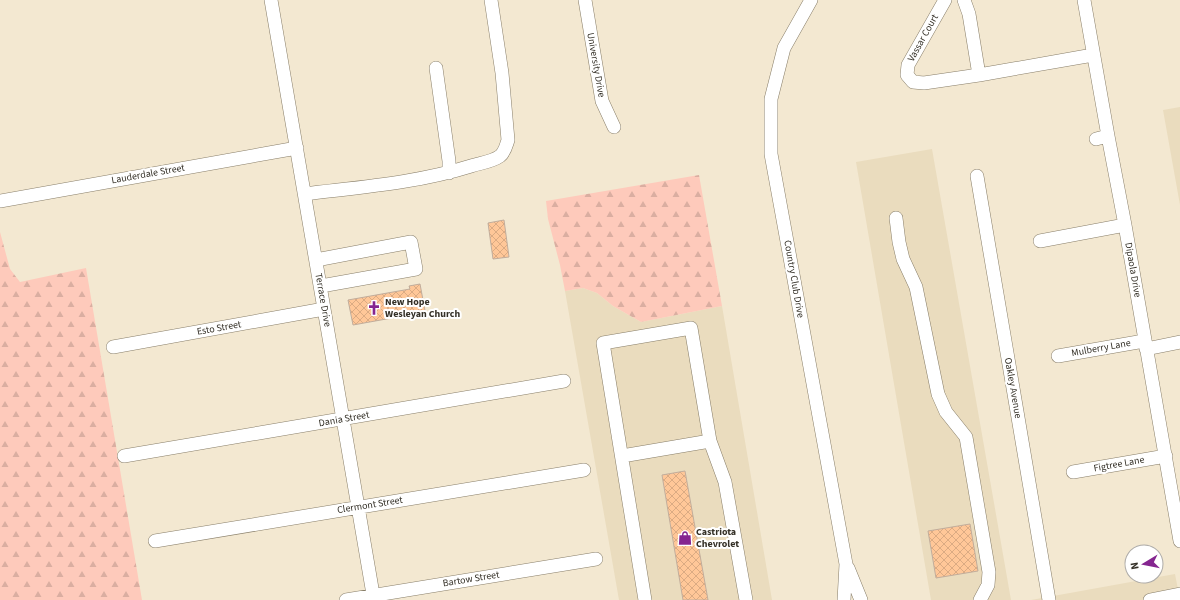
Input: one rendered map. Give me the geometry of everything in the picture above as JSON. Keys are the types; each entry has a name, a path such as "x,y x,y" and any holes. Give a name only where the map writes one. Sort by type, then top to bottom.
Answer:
{"street":[{"name":"Terrace Drive","path":"271,0 374,598"},
{"path":"305,194 409,181 449,173 492,160 500,156 506,148 508,140 502,73 491,0"},
{"name":"University Drive","path":"585,0 602,101 614,127"},
{"name":"Country Club Drive","path":"811,0 784,48 772,99 771,154 846,564 861,600"},
{"name":"Vassar Court","path":"945,0 908,65 907,75 913,82 924,83 979,75 1093,55"},
{"path":"964,0 969,14 979,75"},
{"name":"Dipaola Drive","path":"1084,0 1093,55 1102,138 1125,225 1180,541"},
{"path":"436,68 449,161 449,173"},
{"name":"Lauderdale Street","path":"0,201 297,148"},
{"name":"Oakley Avenue","path":"977,176 1049,600"},
{"path":"896,218 903,259 916,287 938,394 946,412 966,437 989,572 988,586 980,600"},
{"path":"1040,241 1125,225"},
{"path":"316,260 411,242 416,269 320,286"},
{"name":"Esto Street","path":"113,347 324,309"},
{"path":"645,600 603,343 691,328 710,440 726,482 746,600"},
{"name":"Mulberry Lane","path":"1058,356 1180,342"},
{"name":"Dania Street","path":"124,456 564,381"},
{"path":"622,456 710,440"},
{"name":"Figtree Lane","path":"1073,472 1166,456"},
{"name":"Clermont Street","path":"155,541 584,470"},
{"name":"Bartow Street","path":"346,600 374,598 596,559"},
{"name":"Country Club Drive","path":"844,600 846,564"},
{"path":"1150,600 1172,597"}],"shaded area":[{"path":"1180,107 1180,205 1163,110"},
{"path":"932,149 1011,600 931,600 856,162"},
{"name":"Castriota Chevrolet","path":"583,288 597,293 613,306 641,322 722,306 772,600 619,600 565,291"},
{"path":"1175,574 1180,600 1031,600 1124,583 1164,584 1164,576"}],"green space":[{"path":"699,175 722,306 641,322 613,306 597,293 583,288 565,291 548,219 546,201"},
{"path":"0,232 10,269 20,282 86,268 142,600 0,600"}],"building":[{"path":"504,220 509,257 493,259 488,223"},
{"name":"New Hope Wesleyan Church","path":"420,284 426,316 414,318 414,314 353,325 348,300 410,289 409,286"},
{"name":"Castriota Chevrolet","path":"685,471 708,600 683,600 662,475"},
{"path":"970,524 978,571 936,578 928,531"}],"place":[{"name":"New Hope Wesleyan Church","path":"374,308"},
{"name":"Castriota Chevrolet","path":"685,538"}]}
